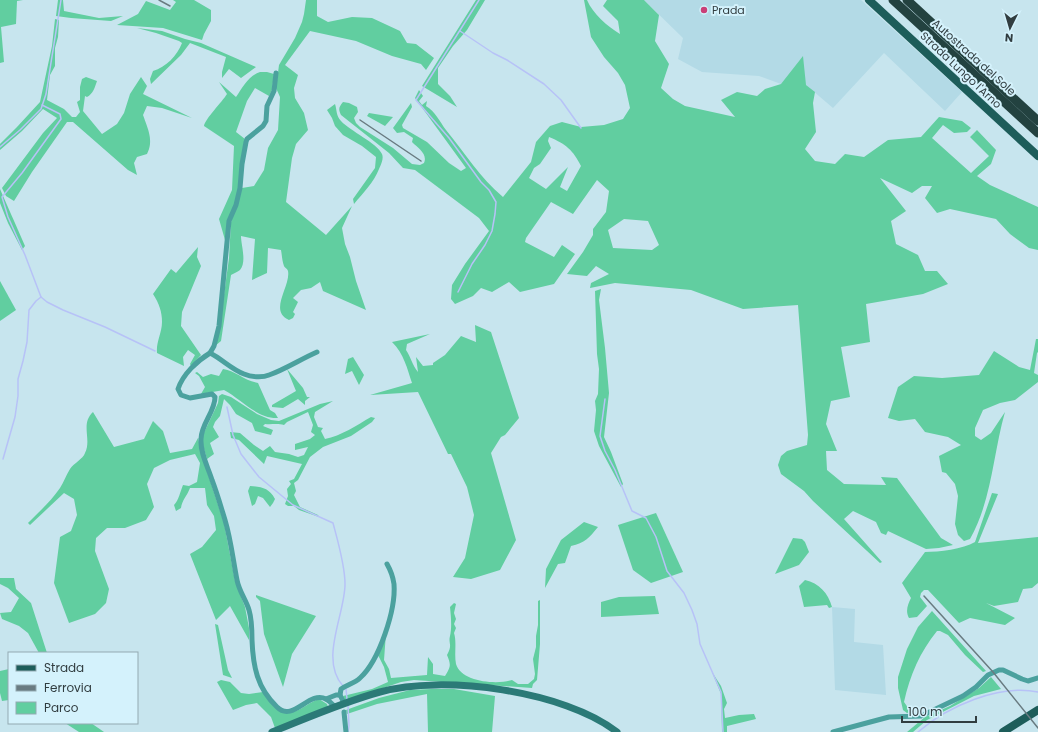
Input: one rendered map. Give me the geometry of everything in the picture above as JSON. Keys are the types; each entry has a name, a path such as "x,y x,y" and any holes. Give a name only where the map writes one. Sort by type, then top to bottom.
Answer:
{"highway":[{"name":"Autostrada del Sole","path":"893,0 1038,133"},
{"name":"Autostrada del Sole","path":"907,0 1038,121"}],"main road":[{"name":"Strada Lungo l'Arno","path":"869,0 1038,156"},
{"path":"272,732 335,707 380,692 404,687 442,684 521,694 558,703 594,717 617,732"},
{"path":"1003,732 1038,710"}],"street":[{"path":"276,73 274,90 267,106 266,121 263,126 246,142 240,188 236,205 229,221 219,326 214,346 210,353 200,359 192,368 180,383 178,389 180,395 190,398 212,394 215,397 211,413 204,426 200,439 226,522 237,581 249,611 255,669 259,682 266,695 277,707 285,711 296,709 311,700 340,695"},
{"path":"210,353 220,358 229,367 245,374 268,376 317,352"},
{"path":"343,701 340,695 341,689 359,680 367,671 375,657 390,620 394,586 392,573 388,564"},
{"path":"833,732 889,717 921,716 963,696 988,675 999,670 1003,670 1028,681 1038,678"},
{"path":"326,698 335,707"},
{"path":"344,712 346,732"}],"shaded area":[{"path":"644,0 861,0 962,92 945,111 884,53 833,108 806,85 781,84 759,76 702,72 678,59 683,38"},
{"path":"832,607 855,609 854,642 883,645 886,695 835,690"}],"green space":[{"path":"0,0 23,0 17,1 16,24 1,27 4,62 0,63"},
{"path":"58,0 63,0 64,11 99,18 123,16 111,21 56,16"},
{"path":"173,0 194,0 211,10 211,21 202,40 163,28 117,25 138,14 146,1 170,10 176,2"},
{"path":"306,0 317,0 317,16 328,22 352,17 372,18 400,31 407,43 416,44 434,58 426,70 421,64 392,56 356,41 310,31 285,65 298,75 294,88 295,98 304,113 308,130 296,144 292,158 286,202 326,235 352,206 342,228 345,244 366,310 323,291 320,282 311,288 301,290 293,298 298,302 293,312 295,314 293,318 289,320 283,316 280,311 280,304 288,277 288,271 283,264 281,250 268,248 267,273 252,280 255,239 241,236 243,263 240,270 231,275 221,341 215,346 229,258 231,222 242,188 254,186 264,170 268,148 278,130 280,97 276,88 279,65 295,38 302,22"},
{"path":"476,0 485,0 467,30 453,46 438,68 438,84 450,96 457,107 422,86"},
{"path":"584,0 587,0 601,19 620,34 618,21 603,6 607,0 644,0 659,15 655,41 669,64 661,88 673,99 685,106 735,117 721,100 737,92 757,96 765,89 781,84 803,56 806,85 815,92 813,103 816,132 805,149 815,161 835,164 845,154 864,157 888,140 921,137 939,117 962,121 971,128 967,132 954,133 943,125 932,138 971,173 989,156 970,137 977,130 996,150 991,164 977,176 990,185 1038,207 1038,250 1029,248 1010,234 996,219 950,209 937,213 925,198 932,186 922,186 912,193 880,178 906,211 891,221 896,244 918,255 925,271 937,271 948,284 923,294 866,304 870,342 841,347 850,397 831,401 826,424 837,451 826,451 827,470 844,484 886,485 881,477 897,478 941,538 953,545 926,549 888,531 886,535 881,533 876,522 853,511 844,519 882,562 880,563 804,491 781,474 778,465 781,456 787,451 807,445 808,435 798,305 743,309 691,290 615,283 590,288 591,283 609,274 596,266 587,276 567,274 593,235 593,229 606,212 609,191 597,180 573,214 551,202 526,238 525,242 554,257 562,245 575,254 554,284 520,292 509,282 492,292 481,288 473,296 455,304 451,299 452,285 489,231 479,218 415,170 403,168 389,153 341,115 339,108 343,102 357,107 358,112 354,118 360,127 393,148 412,164 420,165 424,163 425,157 422,151 412,142 413,138 404,132 397,133 393,128 411,103 412,107 402,125 403,128 427,142 449,163 461,171 466,168 415,98 419,90 423,96 419,101 422,105 427,101 426,106 435,114 480,174 503,197 531,162 536,142 550,126 562,122 581,127 604,125 623,119 630,108 625,85 618,73 604,57 591,37","holes":["549,137 568,148 581,166 567,191 560,187 568,167 546,189 529,178 534,168 540,164 551,148 548,141","624,219 648,221 659,245 652,250 613,248 608,230"]},
{"path":"55,19 59,20 58,37 55,48 55,66 50,75 47,100 64,109 72,117 76,117 80,112 77,102 80,100 80,87 82,79 86,77 97,81 91,94 87,97 85,96 83,111 102,134 117,124 124,113 130,94 141,77 147,86 143,94 192,118 162,108 147,106 143,115 150,135 150,144 147,154 137,157 134,163 137,175 128,170 73,122 67,122 32,172 14,201 6,196 2,188 43,133 57,118 43,109 22,131 0,150 0,144 40,102 52,46"},
{"path":"137,28 162,31 201,43 256,67 241,78 229,69 222,78 226,57 190,43 181,55 151,84 150,79 153,71 162,67 170,60 182,43 156,33"},
{"path":"260,72 274,74 272,90 269,96 255,88 247,101 236,132 245,139 240,165 239,188 225,240 219,219 232,190 234,146 204,126 207,119 227,94 219,82 236,97 249,79"},
{"path":"335,104 339,119 350,129 375,146 383,156 377,174 354,204 353,199 375,168 376,157 362,146 343,135 335,126 327,110"},
{"path":"369,113 393,117 385,126 367,116"},
{"path":"0,189 25,246 22,250 8,223 0,203"},
{"path":"198,247 197,257 201,266 182,312 181,326 201,355 191,366 190,364 195,355 188,350 183,357 184,366 157,353 162,318 160,308 153,294 171,269 176,273"},
{"path":"0,281 16,310 0,321"},
{"path":"601,289 599,300 609,393 604,437 623,484 621,487 599,446 594,431 596,410 595,401 598,394 599,369 597,354 595,291"},
{"path":"475,325 491,332 519,418 505,435 501,437 491,453 516,540 500,570 471,579 453,577 465,558 474,515 467,487 451,454 448,454 418,392 370,395 412,383 402,356 392,342 430,334 407,344 406,350 418,372 416,357 423,366 433,365 433,363 445,355 461,336 476,342"},
{"path":"1036,339 1038,339 1038,352 1034,373 1038,375 1038,382 1015,400 1000,403 983,410 975,428 975,436 981,440 991,433 1005,412 988,493 983,509 970,539 964,541 958,535 955,524 958,496 955,484 946,473 942,472 939,456 961,445 948,437 925,432 915,419 899,421 888,418 898,387 914,376 942,378 979,375 994,351 1019,367 1030,370"},
{"path":"353,357 364,375 359,385 352,371 345,374 348,359"},
{"path":"223,369 258,383 270,410 275,413 278,418 256,412 224,390 201,394 205,387 199,376 195,373 197,372 203,377 211,374 219,376"},
{"path":"287,369 303,388 307,397 310,397 305,401 305,405 298,399 283,408 272,407 272,405 296,391"},
{"path":"222,394 231,397 257,414 271,420 279,421 320,404 333,401 315,412 314,417 318,427 323,428 321,431 325,439 343,433 371,417 375,418 372,422 351,436 323,447 310,457 298,480 294,483 296,491 294,495 300,507 318,515 319,517 299,510 294,506 288,506 285,504 288,496 287,489 291,484 289,481 294,479 302,464 267,456 264,464 239,440 231,438 230,432 240,433 263,451 270,446 275,452 298,457 304,455 308,447 295,450 295,444 310,439 315,435 311,432 313,425 308,412 287,422 284,425 265,424 263,426 273,430 271,435 255,431 252,423 236,414 224,399 220,416 213,427 219,437 210,443 214,454 207,459 201,439 218,403 219,396"},
{"path":"93,412 114,447 144,439 153,421 163,431 170,453 192,449 198,438 202,456 224,523 235,581 245,607 249,628 249,640 230,606 216,620 190,554 202,547 216,530 214,516 207,505 205,488 190,488 181,508 176,511 174,505 183,485 189,486 197,482 200,463 195,454 170,460 154,468 147,484 154,507 146,520 125,528 107,528 96,538 95,551 109,589 106,603 95,614 69,623 54,583 60,537 71,531 77,515 74,499 64,493 30,525 28,523 53,497 70,469 84,455 87,448 87,422"},
{"path":"250,486 262,488 270,492 275,499 270,507 263,498 258,496 255,504 252,506 248,491"},
{"path":"992,493 998,494 978,543 1038,537 1038,583 1032,588 1023,589 1018,602 994,606 986,603 1015,618 1005,625 970,618 959,623 928,590 924,590 920,597 927,606 917,617 909,618 907,610 911,598 902,583 925,552 951,550 964,547 975,542"},
{"path":"656,513 683,572 651,583 633,570 618,525"},
{"path":"584,522 598,527 586,540 571,546 565,563 558,564 545,588 546,569 561,540"},
{"path":"793,538 802,539 805,542 809,552 799,565 775,574"},
{"path":"0,578 14,578 16,589 31,603 47,652 38,652 28,633 19,626 2,619 0,613 11,612 19,598 8,588 0,584"},
{"path":"805,580 810,581 822,589 828,597 832,607 829,608 827,605 804,607 799,586"},
{"path":"256,595 316,616 292,654 283,687 264,634 260,601"},
{"path":"655,596 659,614 601,617 601,602 619,597"},
{"path":"540,600 540,644 537,680 533,684 532,688 414,680 401,682 345,701 343,696 372,689 388,682 384,667 378,655 386,633 384,660 389,669 391,678 427,675 428,657 433,664 433,674 445,676 450,666 447,655 450,646 451,633 450,607 454,603 456,604 454,613 456,619 454,624 456,628 454,633 455,660 459,670 465,675 480,681 498,682 512,680 518,684 528,684 534,679 535,674 533,659 536,647 538,625 538,601"},
{"path":"932,611 986,671 983,672 965,655 948,635 937,631 921,656 909,682 904,702 911,712 907,713 903,710 898,688 898,677 907,649 918,627"},
{"path":"215,624 218,625 228,670 232,678 223,675"},
{"path":"8,669 8,700 2,701 0,693 0,671"},
{"path":"712,672 721,686 727,703 724,709 725,718 754,714 756,719 727,726 727,732 722,732 721,694"},
{"path":"991,677 1001,689 974,696 927,720 913,732 907,732 925,717 950,706 979,688"},
{"path":"221,680 230,682 241,693 249,694 263,692 284,713 294,712 319,699 327,704 328,707 275,728 271,717 257,703 233,710 217,682"},
{"path":"454,689 495,696 492,732 428,732 427,694 377,704 347,714 346,710 379,698 410,690"},
{"path":"67,724 92,724 104,732 79,732"}],"waterway":[{"path":"0,147 41,109 46,94 61,0"},
{"path":"458,292 472,264 485,245 492,231 496,202 489,190 481,182 449,138 416,100 479,0"},
{"path":"460,31 544,84 561,100 581,128"},
{"path":"42,105 60,114 61,119 22,173 2,197 8,217 25,255 41,297 47,302 63,310 105,327 155,351"},
{"path":"3,459 15,417 18,396 18,379 27,342 29,310 41,297"},
{"path":"605,399 600,436 605,451 615,470 632,511 646,518 656,537 667,571 684,593 692,610 697,624 700,644 721,692 723,732"},
{"path":"227,407 233,435 241,454 259,477 293,505 333,523 343,561 345,577 344,596 333,650 333,663 336,675 343,686"},
{"path":"346,689 347,699"},
{"path":"918,732 930,722 975,699 1007,691 1023,690 1038,692"},
{"path":"348,705 348,732"}],"railway":[{"path":"159,0 170,6"},
{"path":"360,120 421,161"},
{"path":"924,596 993,672 1038,728"}],"place":[{"name":"Prada","path":"704,10"}]}
